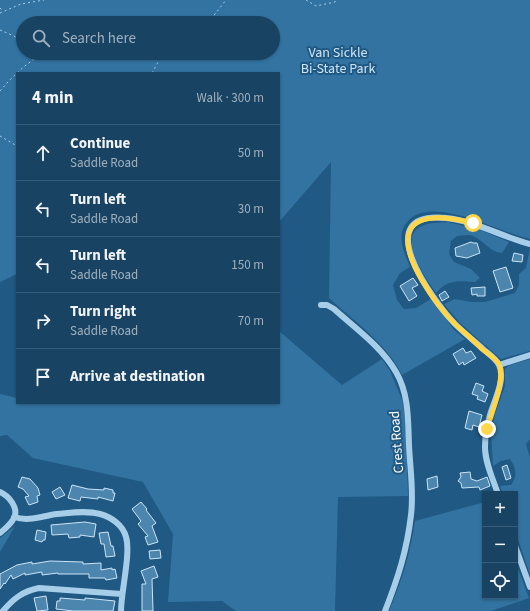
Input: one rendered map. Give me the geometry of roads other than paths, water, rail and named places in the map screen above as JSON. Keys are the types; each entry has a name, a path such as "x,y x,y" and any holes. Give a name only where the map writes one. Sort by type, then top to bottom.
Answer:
{"street":[{"path":"497,491 487,461 485,448 488,424 501,384 499,365 494,358 455,323 427,287 411,256 408,245 408,235 413,226 420,220 445,218 473,223 502,236 530,244"},
{"name":"Crest Road","path":"321,305 334,309 386,358 396,372 404,391 408,407 412,483 411,514 404,557 385,611"},
{"path":"499,365 530,355"},
{"path":"0,492 8,497 15,511 14,517 0,533"},
{"path":"14,517 26,520 48,515 84,512 99,513 112,518 121,527 126,537 127,551 121,611"},
{"path":"518,554 530,586"},
{"path":"3,611 18,596 28,590 38,588 122,594"}],"park label":[{"name":"Van Sickle Bi-State Park","path":"338,62"}]}
